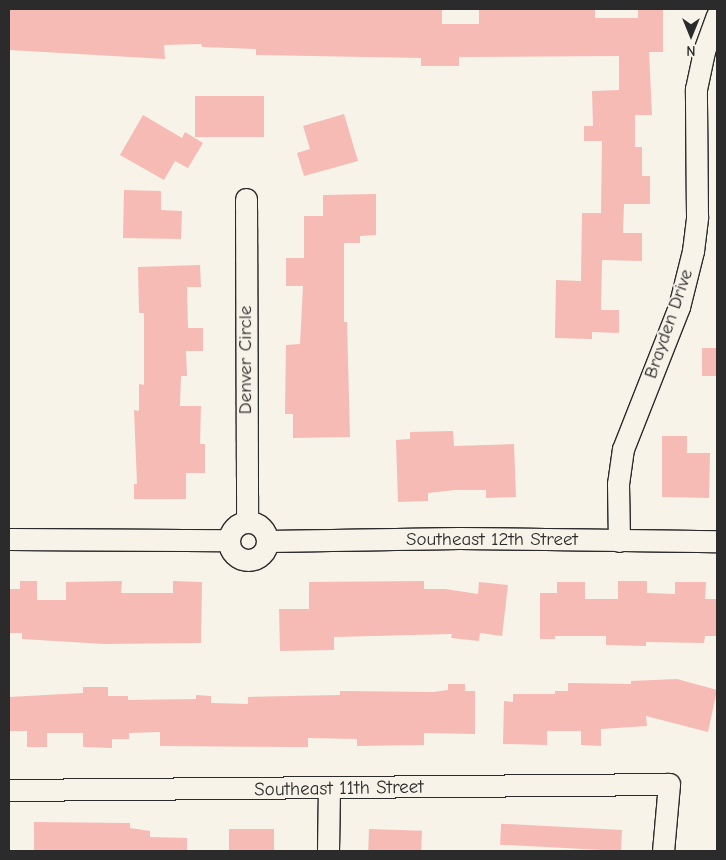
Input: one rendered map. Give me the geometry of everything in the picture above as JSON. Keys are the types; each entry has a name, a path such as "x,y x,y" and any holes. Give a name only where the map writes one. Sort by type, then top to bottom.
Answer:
{"street":[{"name":"Brayden Drive","path":"619,541 618,484 623,449 679,307 693,251 697,216 696,89 704,51 717,16"},
{"name":"Denver Circle","path":"246,199 247,522"},
{"path":"247,522 264,530 267,541 260,556 245,560 232,552 228,540 233,529 247,522"},
{"name":"Southeast 12th Street","path":"267,541 459,538 717,541"},
{"path":"9,539 228,540"},
{"name":"Southeast 11th Street","path":"9,790 329,790 669,784 663,851"},
{"path":"328,851 329,790"}],"building":[{"path":"9,9 442,9 442,24 479,24 479,9 595,9 595,18 638,18 638,9 663,9 663,52 649,52 652,115 635,115 635,147 642,147 642,176 650,176 650,204 624,204 623,233 642,233 642,261 602,260 601,310 619,310 619,333 592,332 592,339 555,338 556,280 581,281 582,213 601,213 602,141 584,141 584,126 593,126 592,91 619,90 619,56 459,57 459,66 421,66 421,58 256,55 256,49 202,47 201,44 164,45 165,59 9,50"},
{"path":"195,96 264,96 264,137 195,137"},
{"path":"344,114 358,161 304,176 297,153 310,149 303,126"},
{"path":"143,115 182,138 185,132 203,143 188,168 175,161 164,180 120,155"},
{"path":"124,190 161,191 161,210 182,211 181,239 123,238"},
{"path":"376,194 376,235 360,236 360,243 344,243 344,322 347,322 350,437 293,438 293,414 285,414 286,345 300,344 303,286 286,286 286,258 304,258 304,216 323,216 323,195"},
{"path":"200,265 201,287 187,287 188,328 203,328 203,351 186,351 187,376 181,376 180,406 201,406 200,444 205,444 205,473 186,473 186,499 134,499 134,484 137,484 134,410 139,411 139,384 144,385 144,313 139,313 138,267"},
{"path":"702,348 717,348 717,376 702,376"},
{"path":"453,431 454,446 514,444 516,497 486,498 486,490 455,490 428,493 428,501 398,502 396,440 410,439 410,432"},
{"path":"662,436 687,436 687,453 710,453 709,498 662,497"},
{"path":"20,581 37,581 37,600 66,600 66,582 122,581 121,593 173,593 173,581 202,582 201,643 104,644 22,639 22,633 9,633 9,589 20,589"},
{"path":"424,581 424,589 445,589 478,594 479,582 508,585 502,636 480,633 479,641 451,638 452,634 334,637 334,650 280,651 279,609 309,609 309,582"},
{"path":"618,581 647,581 647,593 675,594 675,582 706,582 705,599 717,599 717,636 705,636 704,643 646,642 646,646 606,645 606,636 555,636 555,639 540,639 540,593 557,593 557,582 585,582 585,599 618,599"},
{"path":"677,679 717,690 708,732 646,716 647,726 601,729 601,746 581,745 581,731 547,731 547,745 503,744 504,701 513,702 513,694 555,694 555,691 568,691 568,683 631,684 631,681"},
{"path":"448,684 465,684 465,691 475,691 475,734 424,733 424,745 357,746 357,739 308,738 308,747 160,746 160,732 129,733 129,739 112,739 112,748 83,747 83,733 47,733 47,747 27,747 27,731 9,731 9,697 83,693 83,687 108,687 108,696 128,696 128,700 196,699 196,695 211,696 211,703 248,704 248,697 340,695 340,691 434,692 448,690"},
{"path":"34,822 130,823 130,828 150,831 150,837 187,838 187,851 34,851"},
{"path":"501,824 622,830 621,851 500,845"},
{"path":"229,829 274,829 274,851 229,851"},
{"path":"369,829 422,831 421,851 368,851"}]}
